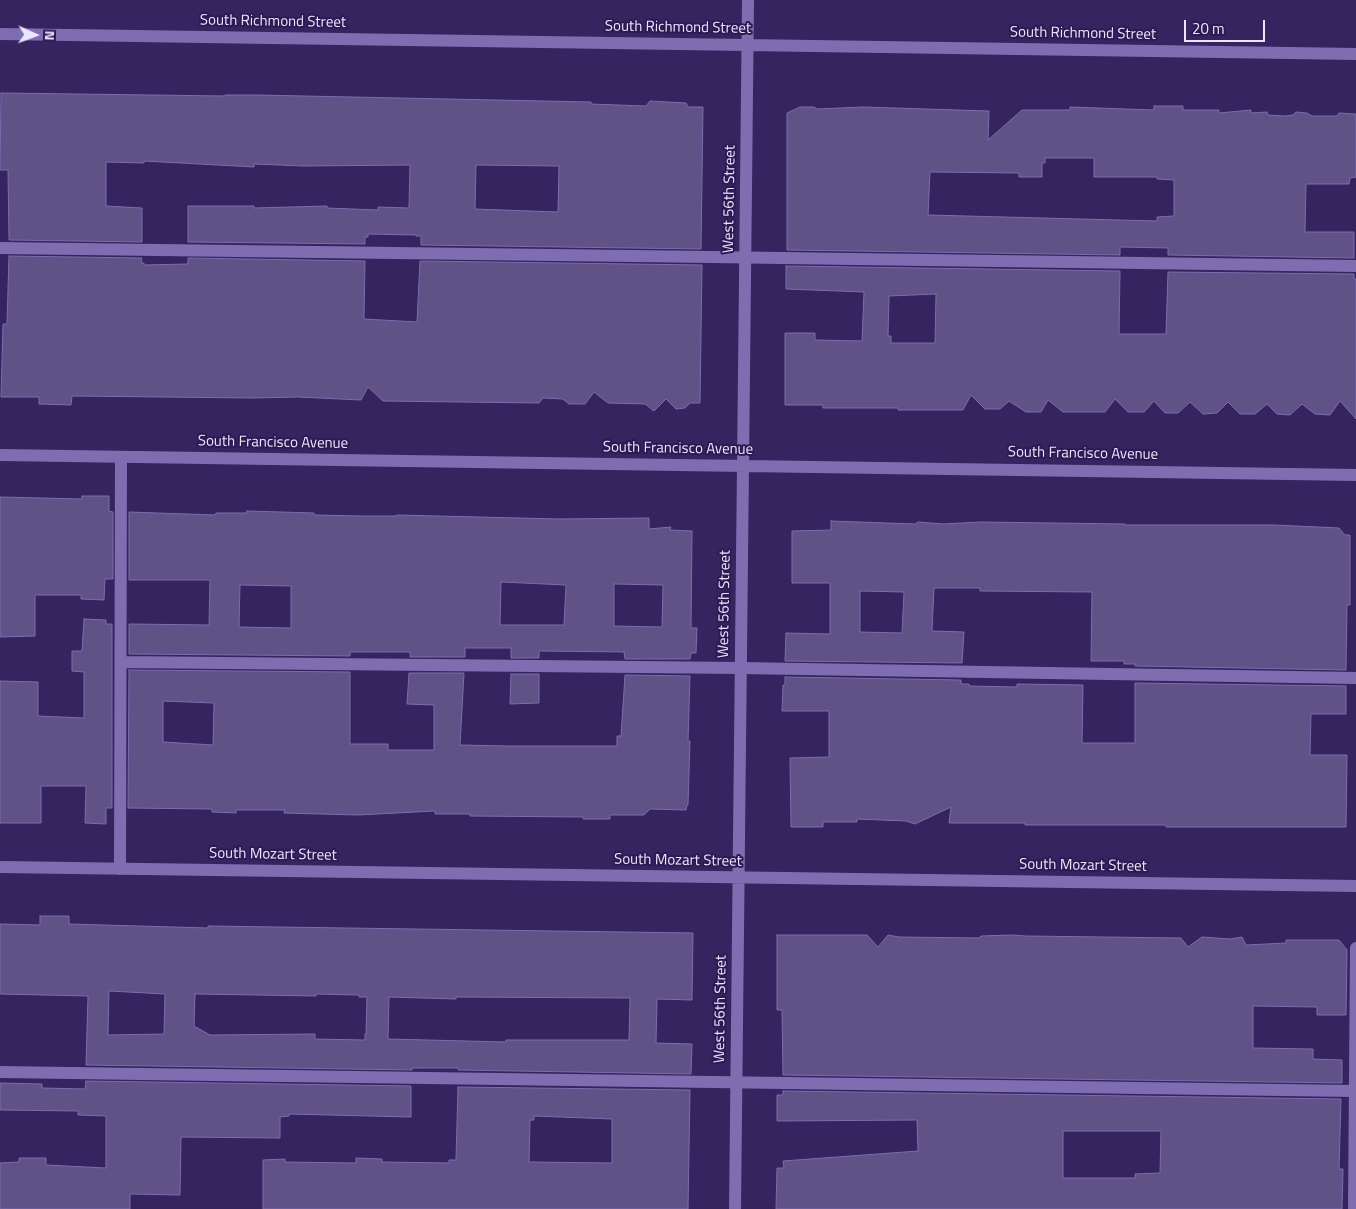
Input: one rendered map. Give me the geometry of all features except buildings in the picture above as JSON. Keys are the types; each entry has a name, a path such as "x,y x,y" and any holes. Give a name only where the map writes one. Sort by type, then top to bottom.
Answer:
{"street":[{"name":"West 56th Street","path":"735,1209 748,0"},
{"name":"South Richmond Street","path":"0,34 1356,54"},
{"path":"0,248 1356,266"},
{"name":"South Francisco Avenue","path":"0,455 1356,475"},
{"path":"120,869 121,456"},
{"path":"121,662 740,668 1356,678"},
{"name":"South Mozart Street","path":"0,867 1356,886"},
{"path":"1354,1209 1356,948"},
{"path":"0,1072 1354,1091"}]}
